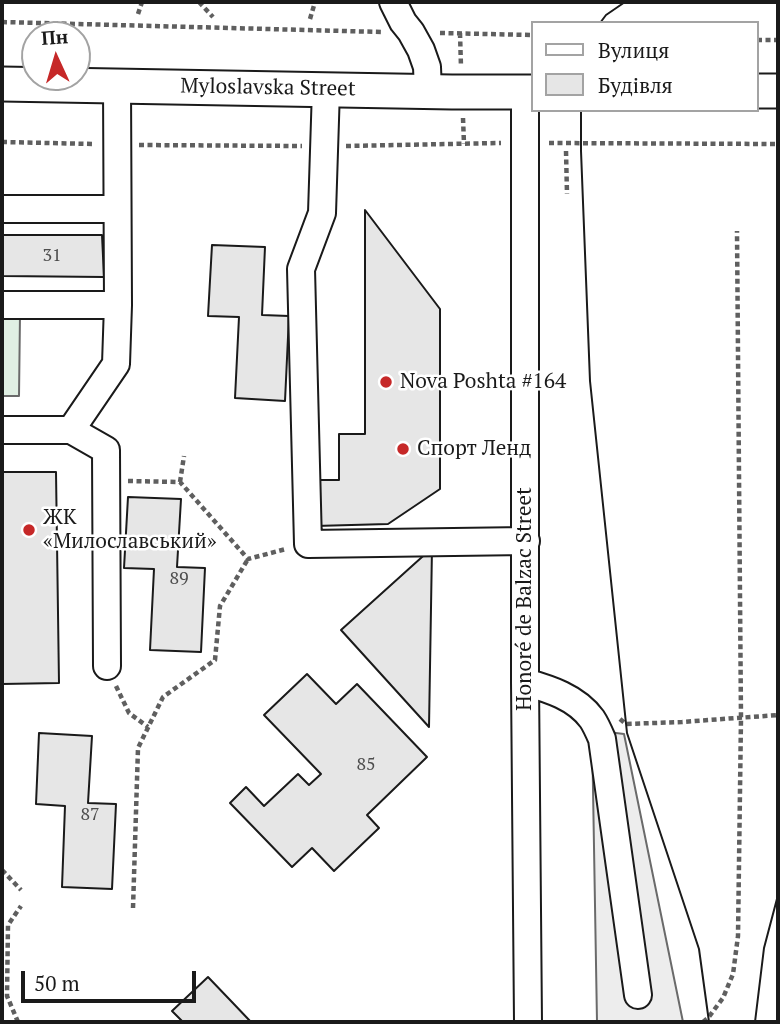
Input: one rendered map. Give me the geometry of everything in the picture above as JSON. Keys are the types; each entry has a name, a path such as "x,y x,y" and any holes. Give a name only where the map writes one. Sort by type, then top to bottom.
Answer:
{"main road":[{"name":"Myloslavska Street","path":"2,84 529,92"},
{"path":"759,91 778,91"}],"street":[{"path":"393,2 421,50 427,67 428,91"},
{"path":"71,430 116,364 117,85"},
{"path":"326,89 322,213 301,269 308,544 526,541"},
{"name":"Honoré de Balzac Street","path":"528,1022 525,682 526,142 529,92"},
{"path":"2,209 117,209"},
{"path":"2,305 118,305"},
{"path":"2,432 71,430 106,450 107,666"},
{"path":"525,682 548,688 568,698 590,717 602,739 638,995"}],"path":[{"path":"138,14 142,2"},
{"path":"199,2 213,17"},
{"path":"310,19 315,2"},
{"path":"2,22 532,35"},
{"path":"759,40 778,40"},
{"path":"2,142 324,146 526,142 778,144"},
{"path":"566,150 567,194"},
{"path":"703,1022 723,998 733,974 738,936 741,718 737,231"},
{"path":"180,482 184,456"},
{"path":"106,481 180,482 248,559"},
{"path":"132,908 138,748 148,727 163,697 215,660 219,606 248,559 308,544"},
{"path":"107,666 129,713 148,727"},
{"path":"616,716 626,724 778,715"},
{"path":"2,870 21,890"},
{"path":"18,1022 7,996 8,925 21,906"}],"green space":[{"path":"2,315 20,315 19,396 2,396"}],"shaded area":[{"path":"592,730 624,734 683,1022 597,1022"}],"building":[{"path":"365,210 440,309 440,489 388,524 315,526 315,480 339,480 339,434 365,434"},
{"path":"2,235 102,235 104,277 2,276"},
{"path":"212,245 265,247 262,315 289,316 285,401 235,398 239,317 208,316"},
{"name":"ЖК «Милославський»","path":"2,472 56,472 59,683 2,684"},
{"path":"128,497 181,499 177,567 205,568 201,652 150,650 154,569 124,568"},
{"path":"432,548 429,727 341,630"},
{"path":"307,674 336,704 357,684 427,757 367,815 379,828 334,871 312,848 292,867 230,803 246,787 264,806 298,774 309,785 321,774 264,715"},
{"path":"39,733 92,736 88,803 116,804 112,889 62,887 65,806 36,804"},
{"path":"208,977 251,1022 183,1022 172,1011"}],"tram line":[{"path":"602,21 625,2"},
{"path":"581,112 590,381 627,733 699,949 709,1022"},
{"path":"755,1022 764,948 778,895"}],"place":[{"name":"Nova Poshta #164","path":"386,382"},
{"name":"Спорт Ленд","path":"403,449"},
{"name":"ЖК «Милославський»","path":"29,530"}]}
